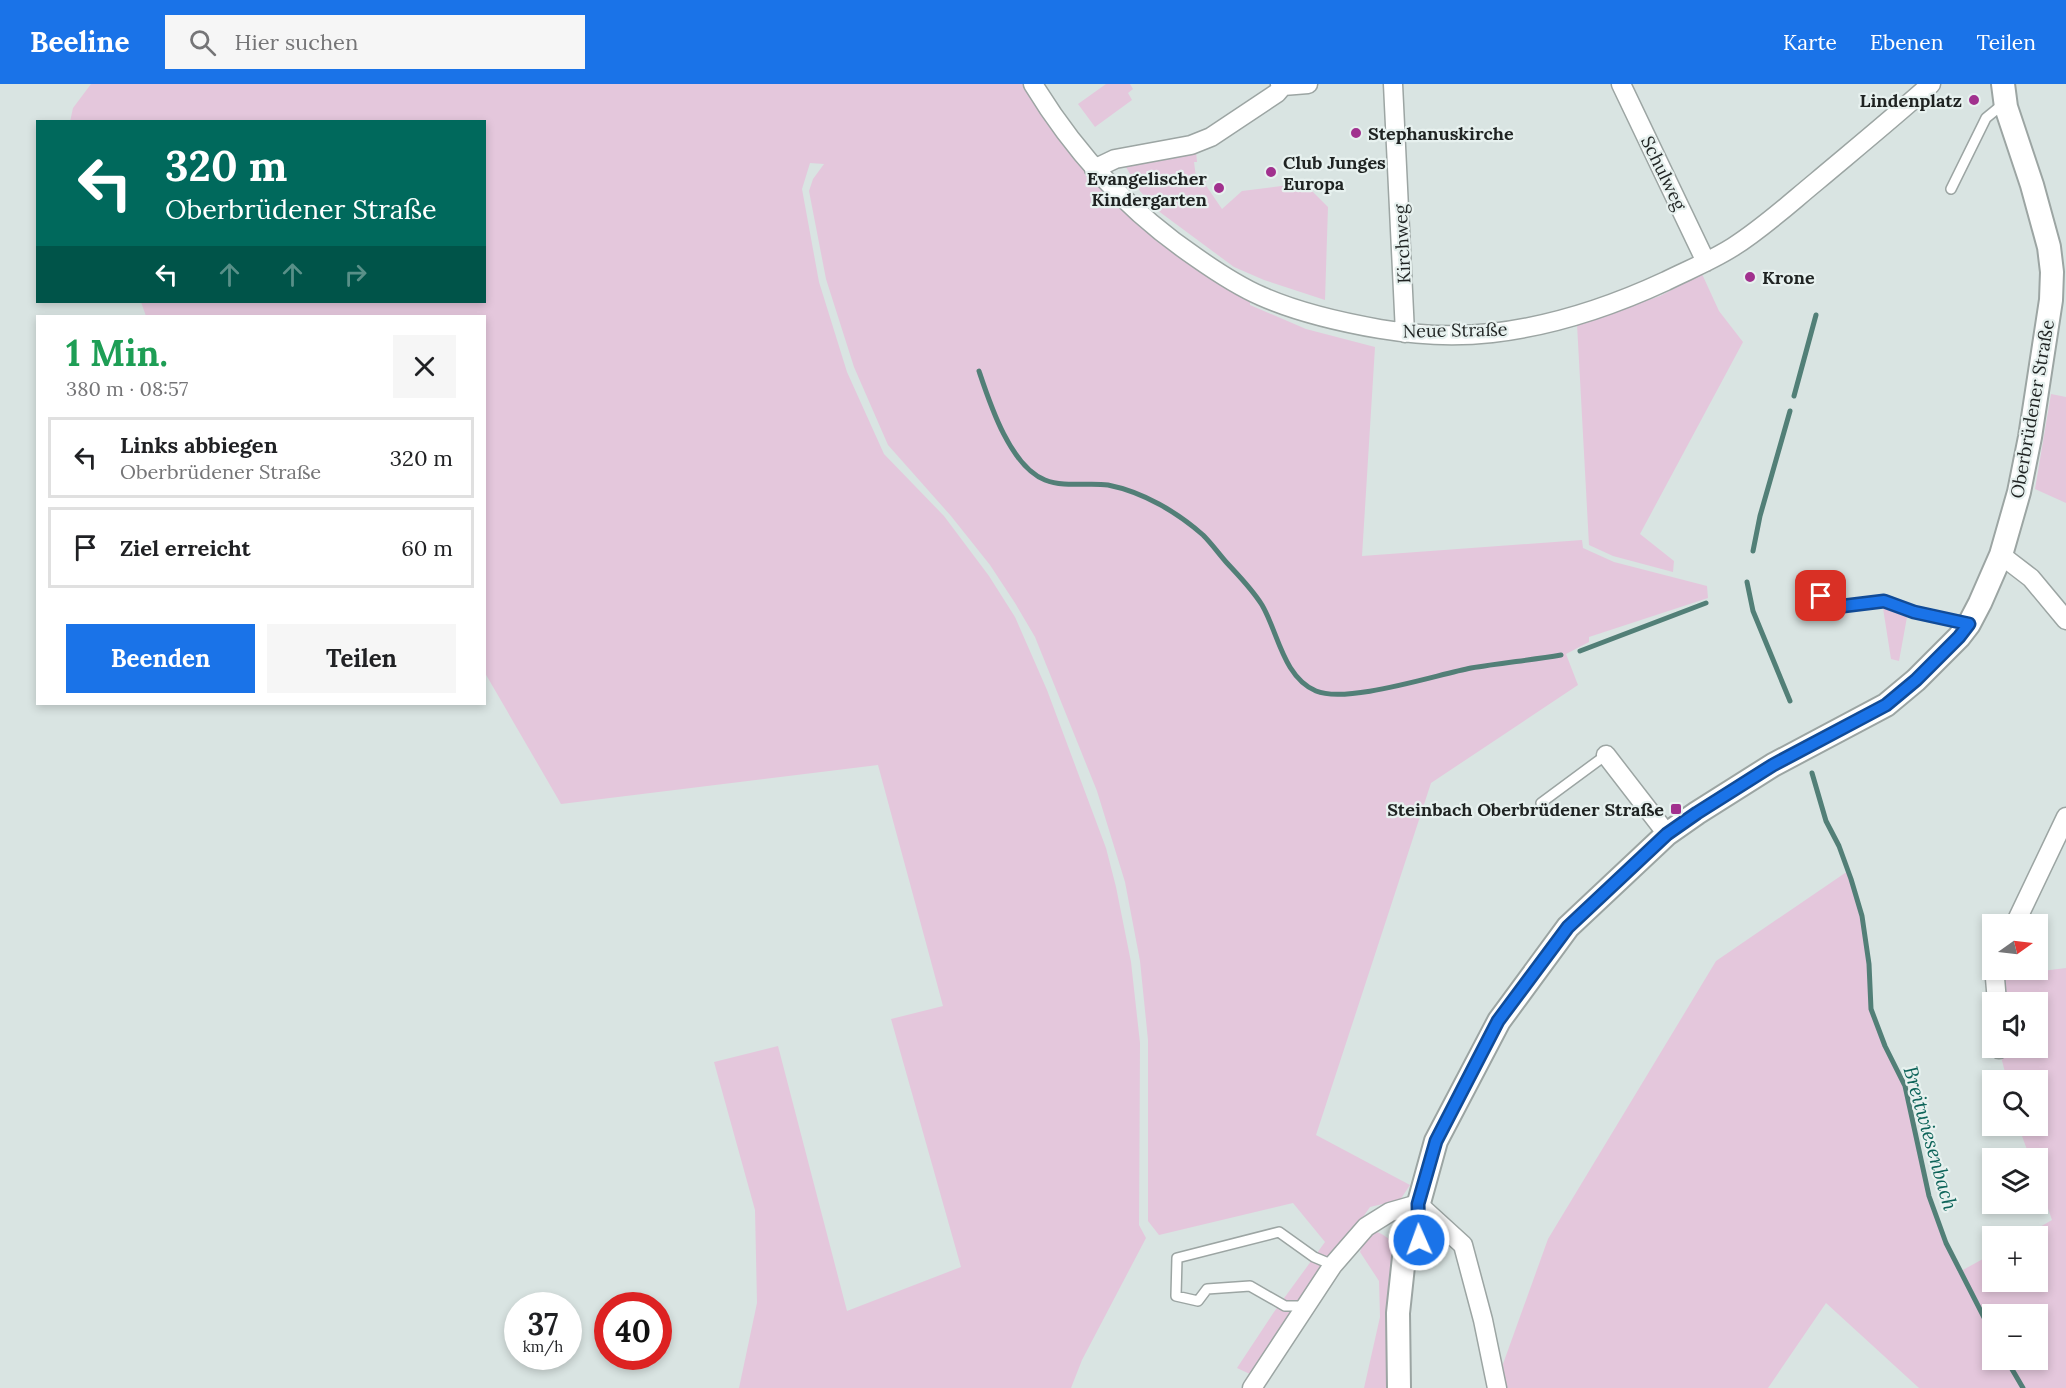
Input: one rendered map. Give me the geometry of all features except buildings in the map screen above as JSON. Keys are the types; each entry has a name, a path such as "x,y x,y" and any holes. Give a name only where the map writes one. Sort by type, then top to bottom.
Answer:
{"street":[{"name":"Neue Straße","path":"1033,84 1054,118 1121,198 1170,240 1220,275 1270,300 1330,320 1405,333 1489,333 1533,327 1574,317 1641,293 1706,262 1766,225 1931,84"},
{"path":"1094,168 1115,159 1191,145 1211,137 1277,93 1282,85 1308,84"},
{"name":"Kirchweg","path":"1393,84 1405,333"},
{"name":"Schulweg","path":"1621,84 1706,262"},
{"name":"Oberbrüdener Straße","path":"1399,1377 1415,1308 1420,1258 1418,1204 1436,1141 1498,1021 1568,927 1667,834 1773,765 1886,705 1916,680 1969,624 2001,555 2019,492 2030,437 2051,300 2052,272 2049,247 2006,107 2003,84"},
{"path":"2001,555 2031,578 2066,620"},
{"path":"1606,754 1667,834"},
{"path":"2020,914 2066,817"},
{"path":"1252,1388 1333,1265 1366,1227 1390,1212 1418,1204 1463,1245 1483,1320 1497,1388"}],"lane":[{"path":"1951,189 1986,118 1997,109 2006,107"},
{"path":"1821,596 1835,607 1884,601 1914,612 1969,624"},
{"path":"1541,803 1606,754"},
{"path":"1306,1306 1285,1306 1250,1286 1207,1289 1198,1301 1176,1296 1177,1258 1278,1232 1314,1257 1333,1265"}],"shaded area":[{"path":"91,84 1023,84 1068,151 1093,181 1121,209 1181,258 1250,301 1250,305 1306,329 1375,347 1362,556 1582,540 1583,548 1614,562 1707,586 1708,598 1589,637 1589,642 1566,654 1578,685 1431,783 1316,1135 1410,1185 1400,1200 1370,1207 1252,1375 1237,1368 1325,1242 1293,1203 1159,1235 1148,1221 1148,1040 1140,961 1125,882 1097,791 1035,637 990,565 951,516 888,445 854,367 826,279 809,191 813,179 824,164 810,163 802,189 819,282 847,372 884,454 944,516 989,576 1015,617 1047,690 1106,848 1116,887 1131,962 1140,1043 1139,1225 1146,1238 1082,1360 1071,1388 739,1388 757,1303 755,1210 714,1062 778,1046 847,1311 961,1267 891,1019 943,1006 878,765 561,804 486,675 486,315 146,315 141,303 486,303 486,120 70,120 73,108"},
{"path":"1106,84 1130,84 1133,89 1128,93 1132,100 1095,127 1078,104"},
{"path":"1196,151 1197,162 1194,162 1196,177 1203,176 1205,184 1222,209 1242,191 1304,183 1328,207 1325,300 1264,280 1234,267 1157,210 1139,190 1126,167 1127,163"},
{"path":"1702,274 1719,311 1743,342 1640,534 1674,561 1673,572 1613,556 1589,545 1577,324 1660,296"},
{"path":"2051,394 2066,397 2066,503 2035,489"},
{"path":"1883,608 1907,617 1899,661 1891,659"},
{"path":"1848,871 1862,916 1869,964 1871,1009 1885,1046 1905,1086 1929,1196 1946,1243 1961,1271 1982,1259 1982,1292 2048,1292 2048,1226 2042,1226 2052,1220 2048,1209 2048,1148 2026,1148 2022,1136 2048,1136 2048,1070 2004,1070 2001,1058 2048,1058 2048,992 1990,992 1988,980 2048,980 2048,970 2066,968 2066,1388 1919,1388 1826,1303 1768,1388 1505,1388 1503,1364 1548,1239 1716,961"},
{"path":"1377,1232 1390,1240 1396,1253 1389,1388 1364,1388 1380,1317 1379,1281 1360,1252 1369,1235"}],"waterway":[{"path":"1794,396 1816,315"},
{"path":"979,371 995,416 1021,462 1045,480 1121,488 1159,504 1193,527 1206,538 1254,594 1268,616 1289,665 1305,684 1316,691 1330,694 1369,691 1471,668 1561,655"},
{"path":"1753,551 1760,516 1790,411"},
{"path":"1747,582 1753,611 1790,701"},
{"path":"1580,651 1706,603"},
{"name":"Breitwiesenbach","path":"1812,773 1826,821 1839,846 1862,916 1869,964 1871,1009 1885,1046 1905,1086 1929,1196 1946,1243 1982,1313"},
{"name":"Breitwiesenbach","path":"2012,1370 2023,1388"}],"place":[{"name":"Lindenplatz","path":"1974,100"},
{"name":"Stephanuskirche","path":"1356,133"},
{"name":"Club Junges Europa","path":"1271,172"},
{"name":"Evangelischer Kindergarten","path":"1219,188"},
{"name":"Krone","path":"1750,277"},
{"name":"Steinbach Oberbrüdener Straße","path":"1676,809"}],"route":[{"path":"1419,1240 1418,1204 1436,1141 1498,1021 1568,927 1667,834 1697,813 1773,765 1886,705 1916,680 1969,624 1914,612 1884,601 1835,607 1821,596"}]}
